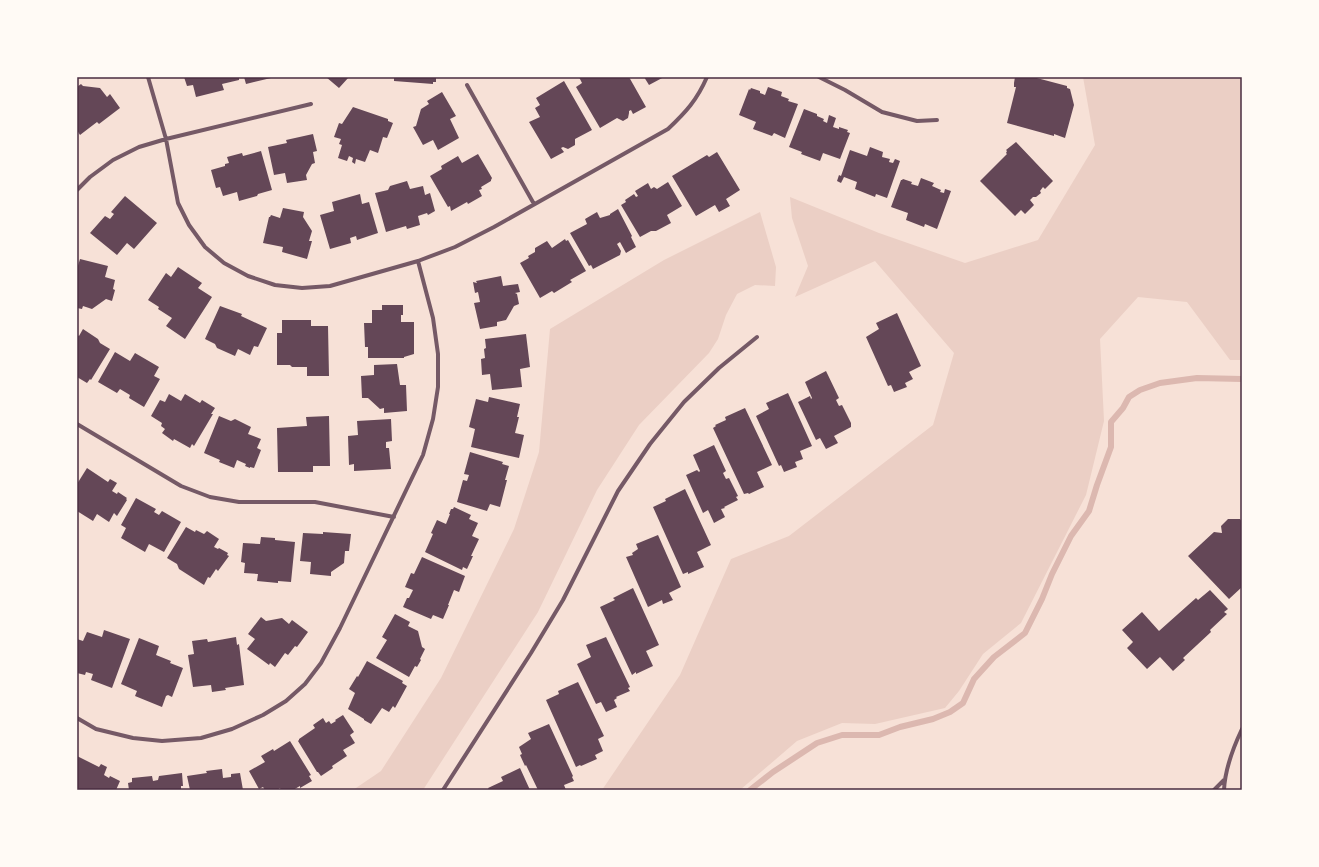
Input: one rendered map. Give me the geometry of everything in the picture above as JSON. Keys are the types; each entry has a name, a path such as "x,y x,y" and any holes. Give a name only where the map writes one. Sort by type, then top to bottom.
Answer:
{"street":[{"path":"148,77 166,139 178,202 189,226 205,247 224,263 248,276 275,285 302,288 330,286 418,261 454,247 494,227 668,129 684,114 698,96 707,77"},
{"path":"819,77 846,90 882,112 917,122 936,120"},
{"path":"467,85 534,204"},
{"path":"77,190 90,177 113,160 139,147 166,139 311,104"},
{"path":"77,718 96,729 133,738 162,741 201,738 232,729 263,715 286,700 304,684 321,663 340,628 423,455 433,419 438,387 438,354 433,318 418,261"},
{"path":"443,790 531,653 563,600 618,491 650,444 684,402 719,368 757,337"},
{"path":"77,424 181,486 210,497 239,502 315,502 394,517"},
{"path":"1224,790 1224,780 1235,744 1242,729"},
{"path":"1214,790 1224,780"}],"shaded area":[{"path":"1083,77 1242,77 1242,360 1230,360 1187,302 1138,297 1100,339 1104,421 1086,495 1021,623 983,654 959,691 945,708 875,724 842,723 797,741 740,790 602,790 680,675 731,559 789,536 933,425 954,353 875,261 795,297 808,266 792,218 790,197 879,233 965,263 1038,240 1095,145"},
{"path":"760,212 776,267 775,286 755,285 737,294 726,315 718,339 709,353 639,425 597,490 538,612 423,790 353,790 381,771 441,678 514,529 539,452 550,329 664,260"}],"building":[{"path":"184,77 239,77 239,80 222,84 224,90 196,97 193,85 187,86"},
{"path":"244,77 271,77 271,78 246,84"},
{"path":"326,77 349,77 339,88"},
{"path":"394,77 436,77 436,82 433,82 433,84 394,81"},
{"path":"579,77 629,77 646,107 633,114 631,110 629,111 628,118 623,121 617,118 600,128 576,87 582,83"},
{"path":"644,77 664,77 649,85"},
{"path":"1015,77 1033,77 1067,86 1067,88 1070,89 1074,105 1065,138 1007,123 1016,87 1014,87"},
{"path":"564,81 592,130 575,139 575,145 568,149 563,147 561,148 564,152 551,159 529,122 540,117 535,108 540,105 536,98"},
{"path":"81,84 83,86 100,88 107,97 110,94 120,108 99,124 97,122 80,135 77,130 77,87"},
{"path":"768,87 782,92 781,96 789,99 788,101 798,104 785,138 774,133 772,136 753,129 756,122 739,115 749,89 750,90 751,88 760,91 760,93 765,95"},
{"path":"442,92 456,116 450,119 459,138 438,150 433,140 423,145 413,127 416,126 421,109 429,104 427,101"},
{"path":"353,107 388,119 388,121 393,123 387,138 383,137 378,153 370,150 365,162 356,159 355,164 352,162 353,158 349,156 347,161 338,158 342,145 339,144 341,139 334,137 339,123 342,124"},
{"path":"804,109 817,114 817,116 824,119 823,121 827,123 829,115 836,118 833,127 848,130 847,132 850,133 840,159 823,153 820,161 801,154 802,152 789,147"},
{"path":"313,134 317,151 313,152 315,163 312,164 306,175 307,180 287,183 285,173 274,175 268,147 287,143 286,140"},
{"path":"1016,142 1053,181 1045,189 1043,187 1040,191 1041,193 1030,200 1034,205 1025,214 1021,210 1015,216 980,181 1007,154 1006,150"},
{"path":"870,147 883,152 882,157 890,159 889,162 893,163 895,159 900,161 887,198 876,194 875,197 855,189 857,182 844,177 841,183 837,181 839,175 841,176 850,150 867,156"},
{"path":"261,151 272,190 239,201 237,192 223,196 220,187 216,188 211,170 225,166 225,164 229,163 227,157 242,153 243,156"},
{"path":"717,152 740,190 726,199 730,206 719,212 715,205 696,216 672,176 707,155 709,157"},
{"path":"478,154 492,178 491,181 479,190 482,196 451,211 450,206 448,207 430,176 442,169 441,166 458,156 462,163"},
{"path":"921,178 934,183 932,186 941,190 940,192 944,193 945,189 951,191 937,229 925,224 924,227 906,220 908,213 891,207 901,180 903,179 912,182 911,184 918,186"},
{"path":"407,181 410,189 423,186 425,195 430,193 435,211 428,215 427,213 418,216 420,225 407,229 406,226 386,232 375,193 388,190 390,186"},
{"path":"668,182 682,206 667,215 671,223 640,237 621,205 626,202 625,200 634,194 636,197 638,196 635,191 648,183 651,189 654,187 657,189"},
{"path":"360,194 362,204 369,202 378,233 357,240 356,236 350,238 351,243 330,249 320,215 334,211 332,202"},
{"path":"125,196 157,223 134,249 127,243 117,255 90,233 105,216 110,219 114,214 111,212"},
{"path":"283,208 304,212 303,217 312,231 309,241 312,241 307,259 282,252 283,247 263,243 269,217 271,215 280,218"},
{"path":"618,209 636,247 626,253 620,242 617,244 621,251 620,255 593,269 591,265 589,266 570,233 587,224 585,219 597,212 600,218 610,215"},
{"path":"565,239 566,241 568,240 586,271 570,280 572,282 554,293 552,291 540,298 520,263 529,258 528,256 535,252 535,248 547,241 552,248"},
{"path":"80,259 108,266 105,277 115,280 113,289 115,290 112,301 106,299 92,309 83,306 82,309 77,308 77,269"},
{"path":"178,267 202,283 198,288 212,297 185,339 166,326 172,318 148,300 166,273 171,277"},
{"path":"501,276 503,286 518,284 520,292 515,293 517,294 519,304 514,306 506,320 497,322 497,326 480,329 474,303 480,302 478,292 475,293 473,282 477,283 476,281"},
{"path":"382,305 403,305 401,322 414,322 414,354 404,358 368,358 368,347 365,347 364,323 372,323 372,310 382,310"},
{"path":"220,306 242,314 241,316 267,328 258,347 254,346 250,355 238,349 235,356 217,348 215,344 205,339"},
{"path":"897,313 921,366 909,372 913,379 905,383 907,387 894,392 891,385 888,386 866,337 879,329 876,323"},
{"path":"282,320 311,320 311,326 328,326 329,376 307,376 307,367 277,365 277,333 282,333"},
{"path":"83,329 110,349 91,380 90,379 87,383 77,377 77,335 79,336"},
{"path":"526,334 530,367 520,369 522,387 492,390 490,374 482,375 481,359 485,358 485,339"},
{"path":"115,352 130,361 135,353 159,367 154,376 160,379 144,407 129,398 130,395 120,389 117,393 98,382"},
{"path":"397,364 400,385 406,385 407,411 384,413 384,408 380,409 368,398 362,398 361,376 374,375 374,365"},
{"path":"826,371 839,398 836,400 839,406 842,405 851,423 851,427 834,436 838,443 826,449 820,438 816,440 798,402 810,396 811,399 812,398 805,382"},
{"path":"788,393 812,446 800,451 803,459 795,462 797,467 784,472 781,465 779,466 756,416 769,409 766,403"},
{"path":"169,394 181,401 185,394 200,403 202,400 215,408 194,446 192,444 190,448 174,439 173,441 162,433 165,429 161,426 162,423 151,416 160,400 165,402"},
{"path":"489,397 520,404 517,417 519,417 515,433 524,435 519,458 471,447 475,429 469,427 476,399 488,402"},
{"path":"745,408 772,465 757,472 764,487 749,494 744,494 713,428 716,426 715,425 726,420 725,417"},
{"path":"219,416 231,421 235,419 251,427 248,434 261,439 257,448 261,450 254,468 245,466 246,464 237,460 234,468 219,462 220,460 204,453"},
{"path":"329,416 330,466 313,466 313,472 278,472 277,428 307,426 306,417"},
{"path":"391,419 392,441 386,442 386,448 389,448 391,469 354,471 354,464 349,465 348,436 358,435 357,421"},
{"path":"714,445 726,471 723,473 726,479 729,478 738,496 736,497 738,500 721,509 725,517 714,523 708,510 703,513 686,475 697,470 699,472 700,471 693,455"},
{"path":"470,452 503,462 502,464 509,466 500,507 490,504 487,511 457,502 463,480 467,481 469,475 464,474"},
{"path":"87,468 108,482 110,479 117,483 112,491 117,494 118,492 127,498 117,516 114,513 109,522 97,514 93,521 77,511 77,484"},
{"path":"685,489 711,545 697,552 704,567 688,574 688,572 683,574 653,507"},
{"path":"136,498 156,509 154,512 159,515 162,511 181,522 164,552 149,544 145,552 121,538 126,528 121,525"},
{"path":"454,507 471,515 469,519 478,523 472,536 479,539 467,569 463,567 462,570 425,552 437,520 446,524 451,509"},
{"path":"1228,519 1240,519 1242,522 1242,587 1229,599 1188,556 1214,532 1222,533 1221,526"},
{"path":"186,527 195,532 196,530 204,534 207,531 219,539 214,547 228,553 227,555 229,556 218,571 216,569 210,578 208,577 204,585 179,569 177,564 167,558"},
{"path":"323,532 351,534 349,551 345,551 344,563 331,572 331,576 310,574 311,562 300,561 303,533 323,534"},
{"path":"658,535 681,587 669,593 673,600 663,604 662,600 648,607 626,557 633,555 632,553 638,549 636,544"},
{"path":"261,537 295,542 291,582 278,581 278,583 257,581 258,574 244,573 245,563 241,562 243,543 260,544"},
{"path":"422,557 465,576 459,592 454,590 443,619 433,615 431,619 403,607 413,590 405,587 411,573 414,574"},
{"path":"633,588 659,645 646,651 653,666 632,675 600,607 615,600 613,598"},
{"path":"1210,590 1228,609 1224,612 1227,614 1210,630 1211,632 1183,658 1185,660 1173,671 1160,657 1147,669 1127,648 1133,642 1122,630 1142,612 1159,631 1196,598 1198,600"},
{"path":"395,614 410,622 408,626 418,631 422,647 425,649 417,667 415,666 409,677 376,658 387,640 382,637"},
{"path":"261,617 266,621 282,618 289,624 292,620 308,632 297,647 295,646 288,655 285,653 275,667 270,663 269,665 247,649 255,639 248,634"},
{"path":"104,630 130,639 112,688 91,680 93,674 86,672 85,675 77,673 77,639 83,641 87,632 102,637"},
{"path":"236,637 237,645 239,644 244,685 212,692 211,685 193,687 188,655 194,654 192,641 207,639 208,642"},
{"path":"606,637 630,687 628,688 630,691 616,697 617,698 614,700 617,707 606,712 601,702 596,704 577,664 591,657 586,645"},
{"path":"139,638 159,646 156,655 183,668 172,697 168,695 166,696 162,707 135,696 137,691 121,684"},
{"path":"367,661 403,681 402,683 407,686 395,708 393,706 389,712 382,708 371,724 348,709 355,693 349,689"},
{"path":"578,682 604,736 598,739 603,751 595,755 597,759 576,767 546,700 559,694 558,691"},
{"path":"343,715 354,732 350,735 355,743 343,750 347,756 332,766 333,768 321,776 298,741 315,728 313,725 323,718 326,723 329,721 331,724"},
{"path":"549,724 573,776 574,781 564,785 566,790 538,790 520,755 522,754 519,747 531,739 528,733"},
{"path":"290,741 311,775 309,776 312,781 293,790 281,790 280,788 277,790 265,790 263,787 259,789 249,771 265,762 261,756 273,749 274,751"},
{"path":"77,756 99,767 101,764 107,767 104,775 120,781 116,790 77,790"},
{"path":"520,768 530,790 489,790 488,788 503,781 501,777"},
{"path":"222,769 223,778 231,777 231,774 240,773 243,790 190,790 187,776"},
{"path":"182,773 183,786 181,786 181,790 129,790 128,783 132,782 132,778 152,776 153,781 158,780 159,776"}],"waterway":[{"path":"750,790 773,772 817,743 842,735 879,735 900,727 933,719 950,712 963,703 974,679 994,657 1025,633 1071,536 1089,511 1111,447 1111,422 1123,408 1129,397 1140,390 1160,383 1197,378 1242,379"}]}
